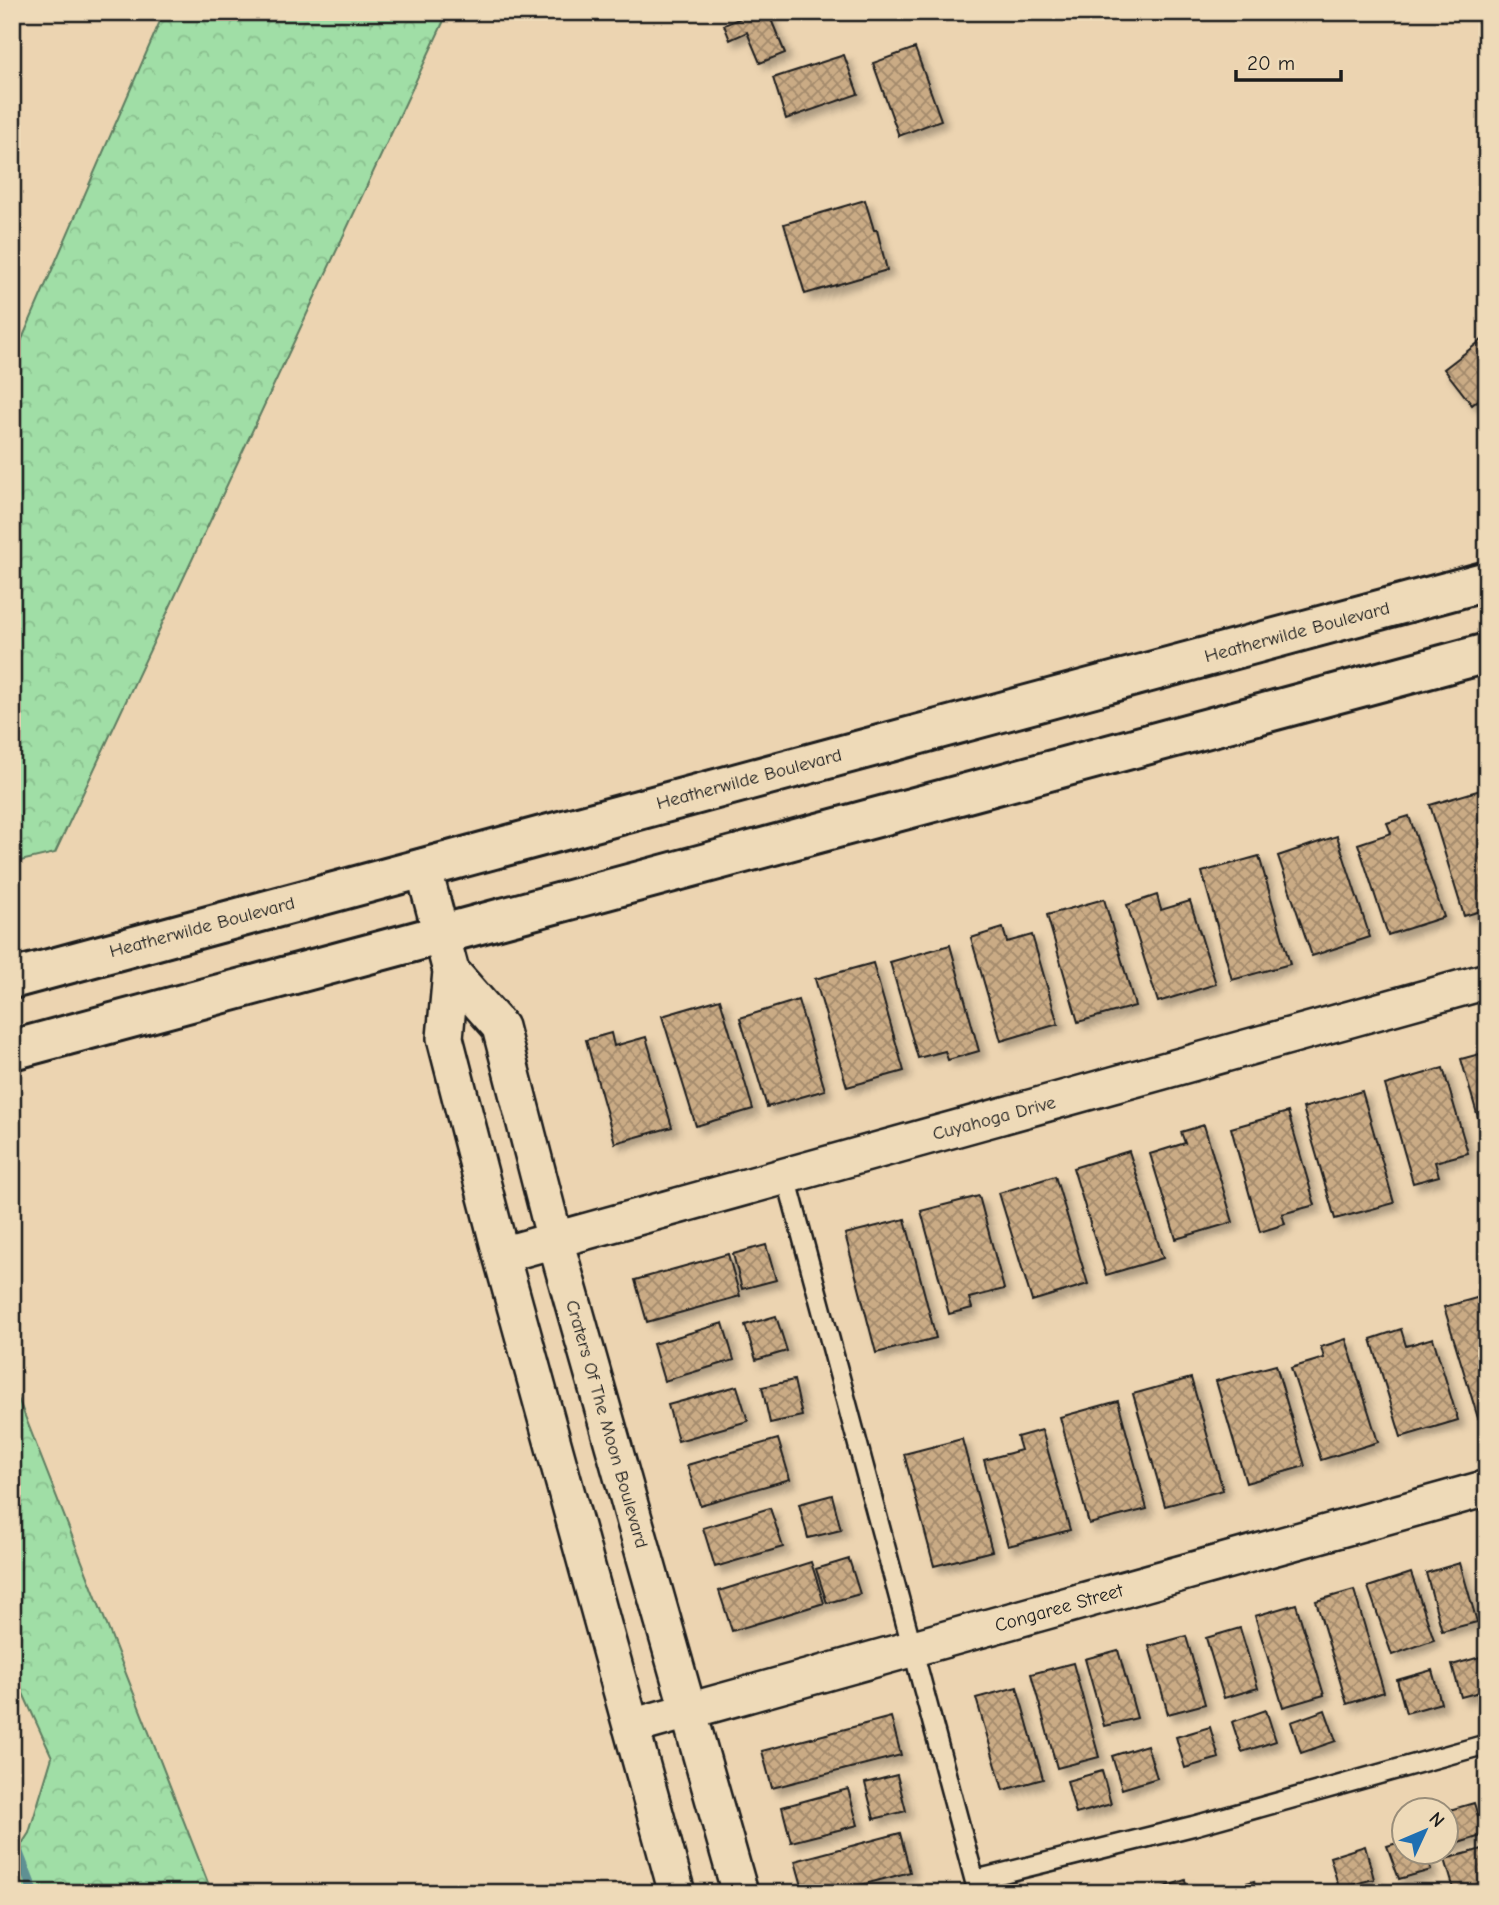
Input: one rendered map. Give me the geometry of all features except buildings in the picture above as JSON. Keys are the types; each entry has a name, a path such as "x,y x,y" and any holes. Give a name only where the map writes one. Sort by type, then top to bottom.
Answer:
{"main road":[{"name":"Heatherwilde Boulevard","path":"12,979 1487,581"},
{"path":"12,1050 1487,653"}],"street":[{"name":"Craters Of The Moon Boulevard","path":"423,867 451,971 445,1038 501,1255 677,1893"},
{"name":"Craters Of The Moon Boulevard","path":"451,971 500,1027 555,1240 740,1893"},
{"name":"Cuyahoga Drive","path":"501,1255 1487,981"},
{"name":"Congaree Street","path":"631,1727 1487,1488"}],"lane":[{"path":"786,1176 976,1886 1487,1744"}],"green space":[{"path":"164,12 448,12 55,853 12,863 12,362"},
{"path":"12,1383 212,1893 12,1893 12,1859 29,1833 52,1757 12,1669"}],"waterway":[{"path":"12,1836 34,1893"}]}
